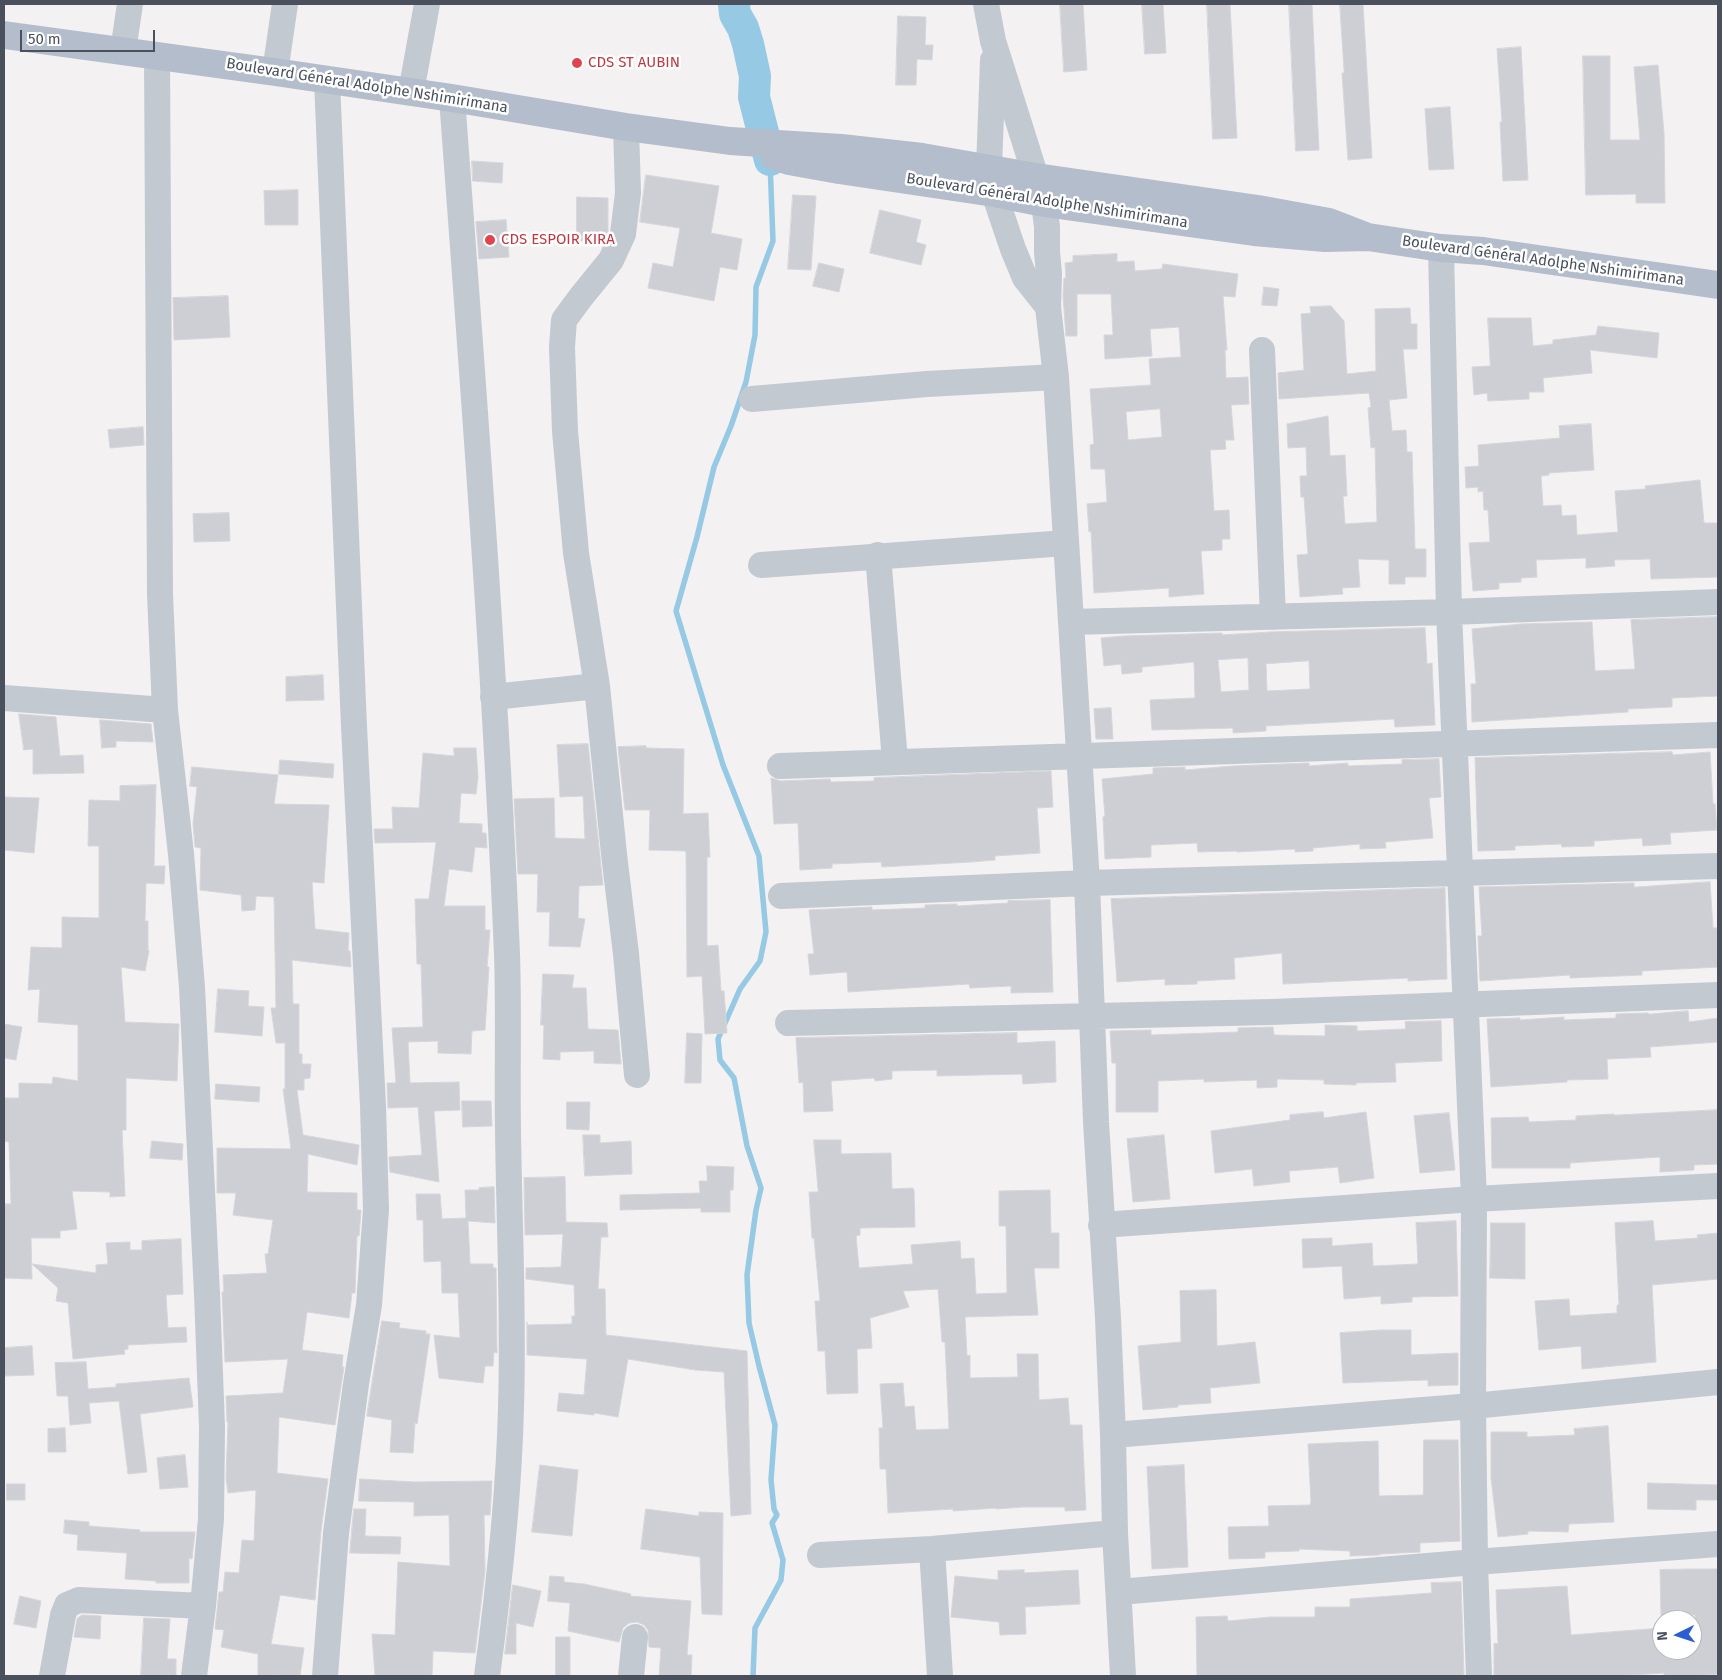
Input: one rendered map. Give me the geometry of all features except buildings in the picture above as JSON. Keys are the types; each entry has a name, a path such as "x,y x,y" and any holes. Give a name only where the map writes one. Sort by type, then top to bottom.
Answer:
{"main road":[{"name":"Boulevard Général Adolphe Nshimirimana","path":"4,35 452,98 730,142 798,162 839,170 992,181 1036,176 1320,220 1368,237"},
{"name":"Boulevard Général Adolphe Nshimirimana","path":"992,181 1044,202 1254,232 1325,238 1368,237 1441,248 1483,251 1718,285"}],"street":[{"path":"122,51 130,4"},
{"path":"274,72 285,4"},
{"path":"411,92 427,4"},
{"path":"986,4 994,41 1044,202 1047,227 1048,307 1056,377 1087,883 1096,1122 1108,1318 1115,1533 1123,1676"},
{"path":"994,41 992,181 1012,249 1025,278 1048,307"},
{"path":"158,56 160,594 165,710 181,854 192,987 212,1427 211,1519 194,1676"},
{"path":"325,1676 336,1533 356,1384 369,1305 376,1210 373,1106 354,736 327,80"},
{"path":"452,98 494,697 507,958 512,1350 506,1508 487,1676"},
{"path":"626,127 628,193 623,234 611,260 564,320 562,347 565,430 576,553 597,686 637,1075"},
{"path":"1441,248 1449,612 1474,1199 1473,1406 1479,1676"},
{"path":"1262,350 1273,616"},
{"path":"752,399 927,384 1056,377"},
{"path":"761,565 1066,542"},
{"path":"878,555 895,761"},
{"path":"1071,622 1449,612 1718,602"},
{"path":"494,697 597,686"},
{"path":"4,698 165,710"},
{"path":"780,766 1080,754 1718,735"},
{"path":"781,896 1087,883 1718,866"},
{"path":"788,1023 1271,1012 1718,995"},
{"path":"1101,1225 1474,1199 1718,1186"},
{"path":"1113,1435 1473,1406 1718,1382"},
{"path":"820,1555 932,1549 1115,1533"},
{"path":"1118,1592 1718,1544"},
{"path":"932,1549 940,1676"},
{"path":"52,1676 63,1616 67,1605 79,1600 203,1606"},
{"path":"631,1676 635,1637"}],"waterway":[{"path":"734,4 735,14 743,28 748,44 755,76 754,97 770,160"},
{"path":"753,1676 755,1628 781,1580 783,1560 772,1523 777,1515 774,1509 771,1480 775,1425 749,1323 747,1275 761,1188 747,1146 734,1078 720,1060 718,1039 740,989 760,961 766,932 759,856 723,765 676,611 714,467 746,382 755,335 756,287 773,241 770,162"}],"place":[{"name":"CDS ST AUBIN","path":"577,63"},
{"name":"CDS ESPOIR KIRA","path":"490,240"}]}
